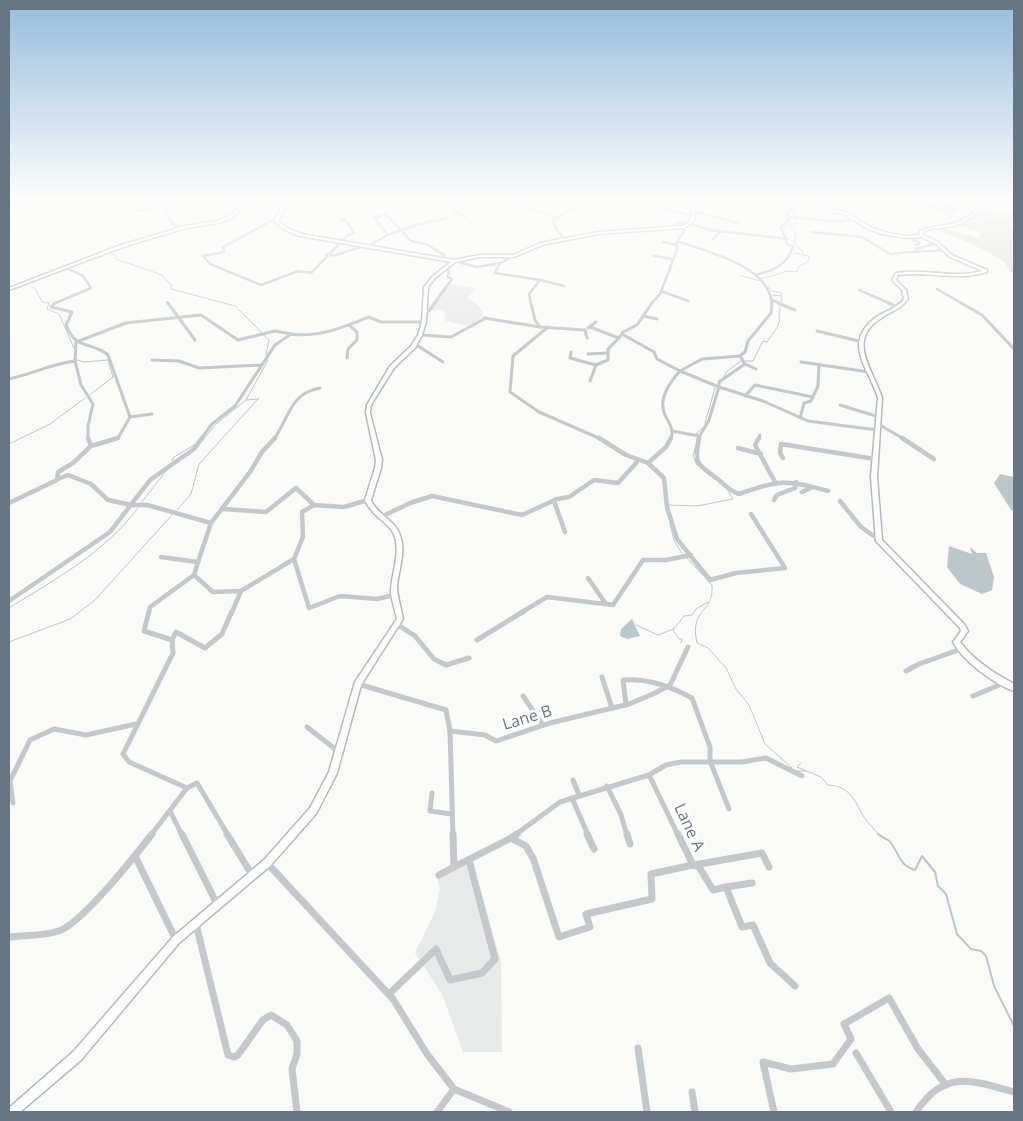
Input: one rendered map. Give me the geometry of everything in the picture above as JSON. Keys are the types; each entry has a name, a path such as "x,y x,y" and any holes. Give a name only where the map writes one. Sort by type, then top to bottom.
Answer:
{"main road":[{"path":"9,289 111,250"},
{"path":"398,250 454,261 480,256 514,256 527,250"},
{"path":"945,250 986,271 956,274 912,272 897,274 894,280 906,297 900,308 875,320 859,342 862,360 878,389 879,417 874,478 878,540 962,626 965,631 956,642 961,650 1014,688"},
{"path":"12,1112 77,1056 176,940 267,862 313,811 330,780 340,753 358,684 398,625 400,619 394,595 400,547 397,534 383,516 369,505 368,500 379,460 368,413 370,405 398,360 415,344 420,335 424,322 428,282 454,261"}],"street":[{"path":"224,250 224,252 203,256 210,264 261,285 298,271 311,272 332,250"},
{"path":"326,255 336,255 351,250"},
{"path":"437,250 444,255 441,258"},
{"path":"571,352 570,358 596,365 608,360 608,353 613,343 622,334 637,325 661,291 675,250"},
{"path":"648,463 666,448 671,441 671,422 664,415 663,400 671,379 680,371 702,359 740,356 745,352 748,341 771,313 772,300 770,294 755,275 734,261 700,250"},
{"path":"755,275 771,272 785,264 792,250"},
{"path":"884,250 890,254 910,250"},
{"path":"914,250 926,252 941,250"},
{"path":"454,261 473,268 487,268 514,256"},
{"path":"654,256 672,260"},
{"path":"500,263 495,271 496,273 564,286"},
{"path":"58,479 58,472 73,463 91,446 118,438 130,417 108,355 104,351 76,342 65,327 65,321 72,312 51,306 54,303 91,288 83,276 65,267"},
{"path":"425,312 429,311 452,279 448,277 449,271 443,269"},
{"path":"540,280 529,294 535,320 540,327"},
{"path":"938,289 982,315 1014,349"},
{"path":"859,290 900,308"},
{"path":"661,291 688,300"},
{"path":"772,300 795,310"},
{"path":"167,302 195,340"},
{"path":"76,342 126,323 201,315 238,340 275,331 304,336 349,325 369,317 381,322 424,322"},
{"path":"643,316 657,319"},
{"path":"420,335 451,337 485,318 540,327 586,330 596,322"},
{"path":"347,358 348,349 358,340 357,332 349,325"},
{"path":"548,327 530,344 513,356 510,392 520,402 550,418 592,434 637,462 648,463 664,478 667,507 675,531 681,544 691,554 707,578 713,581 736,573 781,570 785,565 751,514"},
{"path":"590,327 619,338"},
{"path":"586,330 587,338"},
{"path":"817,331 859,342"},
{"path":"9,601 110,532 154,477 194,449 212,424 236,406 243,397 246,386 275,345 291,334"},
{"path":"622,334 654,352 657,359 719,387 763,401 800,418 878,427 917,446 934,459"},
{"path":"76,342 75,361 81,386 93,404 87,432 87,440 91,446"},
{"path":"415,344 443,362"},
{"path":"588,354 608,353"},
{"path":"740,356 745,364 756,369"},
{"path":"152,360 179,361 199,368 262,365"},
{"path":"9,379 26,375 52,364 75,361"},
{"path":"801,362 868,372"},
{"path":"745,364 719,382 708,420 699,436 695,456 697,464 728,490 739,494 775,482 796,482 810,488 828,491"},
{"path":"590,381 596,365"},
{"path":"800,418 804,403 813,398 818,386 819,365"},
{"path":"744,396 755,385 813,398"},
{"path":"172,640 144,631 149,608 194,575 211,523 282,427 295,400 309,390 320,388"},
{"path":"840,405 879,417"},
{"path":"130,417 152,414"},
{"path":"672,431 699,436"},
{"path":"760,435 756,445 775,482"},
{"path":"783,458 780,454 781,444 875,459"},
{"path":"738,448 761,454"},
{"path":"383,516 430,496 522,515 554,501 569,497 594,480 618,483 637,462"},
{"path":"9,503 68,475 91,484 108,500 131,505 148,505 211,523"},
{"path":"774,500 777,495 795,488 796,482"},
{"path":"223,509 266,512 296,488 314,505"},
{"path":"802,492 810,488"},
{"path":"194,575 213,592 241,591 294,559 303,537 302,512 314,505 344,507 368,500"},
{"path":"554,501 565,532"},
{"path":"840,501 861,527 878,540"},
{"path":"477,640 547,597 561,597 576,602 613,605 643,560 666,560 691,554"},
{"path":"161,556 198,562"},
{"path":"294,559 309,608 340,596 377,599 394,595"},
{"path":"588,578 606,604"},
{"path":"187,788 129,762 123,754 136,724 173,653 172,640 176,632 205,648 222,634 241,591"},
{"path":"398,625 415,636 434,659 446,665 469,658"},
{"path":"670,685 688,647"},
{"path":"906,671 913,665 950,656 961,650"},
{"path":"602,677 612,708"},
{"path":"626,705 623,680 635,678 670,685 692,698 710,747 710,761 729,809"},
{"path":"973,696 1005,682"},
{"path":"358,684 446,710 450,731 454,867"},
{"name":"Lane B","path":"450,731 485,735 496,741 543,725 626,705 670,685"},
{"path":"523,696 543,725"},
{"path":"13,803 10,781 30,740 54,729 86,735 136,724"},
{"path":"307,727 340,753"},
{"path":"439,875 511,838 560,802 607,786 649,775 667,764 710,761 754,762 766,758 802,776"},
{"name":"Lane A","path":"511,838 526,846 533,858 560,937 590,927 586,914 652,899 651,874 693,865 649,775"},
{"path":"573,780 579,795"},
{"path":"9,936 58,931 73,924 135,856 187,788 197,783 201,786 252,874"},
{"path":"607,786 621,815 630,844"},
{"path":"432,792 430,811 452,814"},
{"path":"572,798 594,849"},
{"path":"170,812 217,904"},
{"path":"693,865 762,853 769,867"},
{"path":"135,856 176,940"},
{"path":"389,994 436,949 450,980 482,973 495,959 469,860"},
{"path":"267,862 366,972 389,994 436,1067 454,1088 509,1112"},
{"path":"693,865 699,867 713,890 752,883"},
{"path":"726,887 742,927 753,925 770,963 795,986"},
{"path":"196,924 228,1054 234,1057 238,1056 263,1020 271,1015 281,1018 292,1029 298,1046 298,1053 292,1066 297,1112"},
{"path":"774,1112 763,1062 791,1069 833,1064 851,1039 844,1024 889,998 918,1049 946,1085"},
{"path":"638,1048 647,1112"},
{"path":"856,1053 891,1112"},
{"path":"916,1112 929,1093 946,1085 965,1080 1014,1092"},
{"path":"437,1112 454,1088"},
{"path":"692,1092 695,1112"}],"shaded area":[{"path":"985,250 1013,250 1014,273 1010,272 1002,261"},
{"path":"446,283 476,289 467,298 483,311 481,318 468,326 446,321 444,310 428,310"},
{"path":"1000,474 1014,477 1014,511 1011,510 994,483"},
{"path":"949,546 972,554 970,547 977,553 986,553 994,577 992,590 982,594 960,584 947,567"},
{"path":"632,619 640,636 627,639 620,636 621,629"},
{"path":"472,862 501,961 502,1052 463,1052 442,994 415,953 435,912 440,889 437,878"}],"waterway":[{"path":"761,279 788,271 797,272 799,266 808,262 809,256 804,255 802,250"},
{"path":"107,253 116,255 116,259 162,275 171,285 171,289 235,306 269,340 266,355"},
{"path":"794,253 803,255"},
{"path":"741,276 761,281"},
{"path":"765,284 772,291 782,293 780,296"},
{"path":"31,286 36,290 42,302 49,303 47,309 59,314 74,348"},
{"path":"772,295 780,296"},
{"path":"780,296 782,296 781,302"},
{"path":"779,319 780,306"},
{"path":"745,361 753,361 763,341 767,342 778,326 780,319"},
{"path":"77,360 84,362 108,360 113,377 91,394"},
{"path":"246,400 268,360"},
{"path":"724,377 727,371 741,361"},
{"path":"705,423 715,388"},
{"path":"9,444 50,424 85,398"},
{"path":"177,510 191,494 199,464 259,398"},
{"path":"246,400 258,399"},
{"path":"203,440 216,424 246,400"},
{"path":"696,434 702,428"},
{"path":"172,461 174,457 194,445"},
{"path":"696,445 693,456 697,465"},
{"path":"702,469 710,476"},
{"path":"141,503 166,471"},
{"path":"668,505 697,506 733,499 727,489"},
{"path":"9,608 95,552 125,524 138,508"},
{"path":"9,642 70,619 94,601 172,515"},
{"path":"669,519 674,541 682,553"},
{"path":"687,558 712,585 712,595 696,623 697,643 708,648 726,668 736,689 749,705 765,744 792,768"},
{"path":"681,643 682,639 679,639 673,630 684,616 692,615 696,609 708,602"},
{"path":"636,625 658,635 673,629"},
{"path":"801,763 797,767 821,777 828,785 842,788 846,791 878,834"},
{"path":"797,771 806,771"},
{"path":"878,834 890,842 900,859 910,868 915,870 922,856 935,872 938,886 946,894 957,934 971,949 981,951 986,956 994,986 1014,1026"}]}
